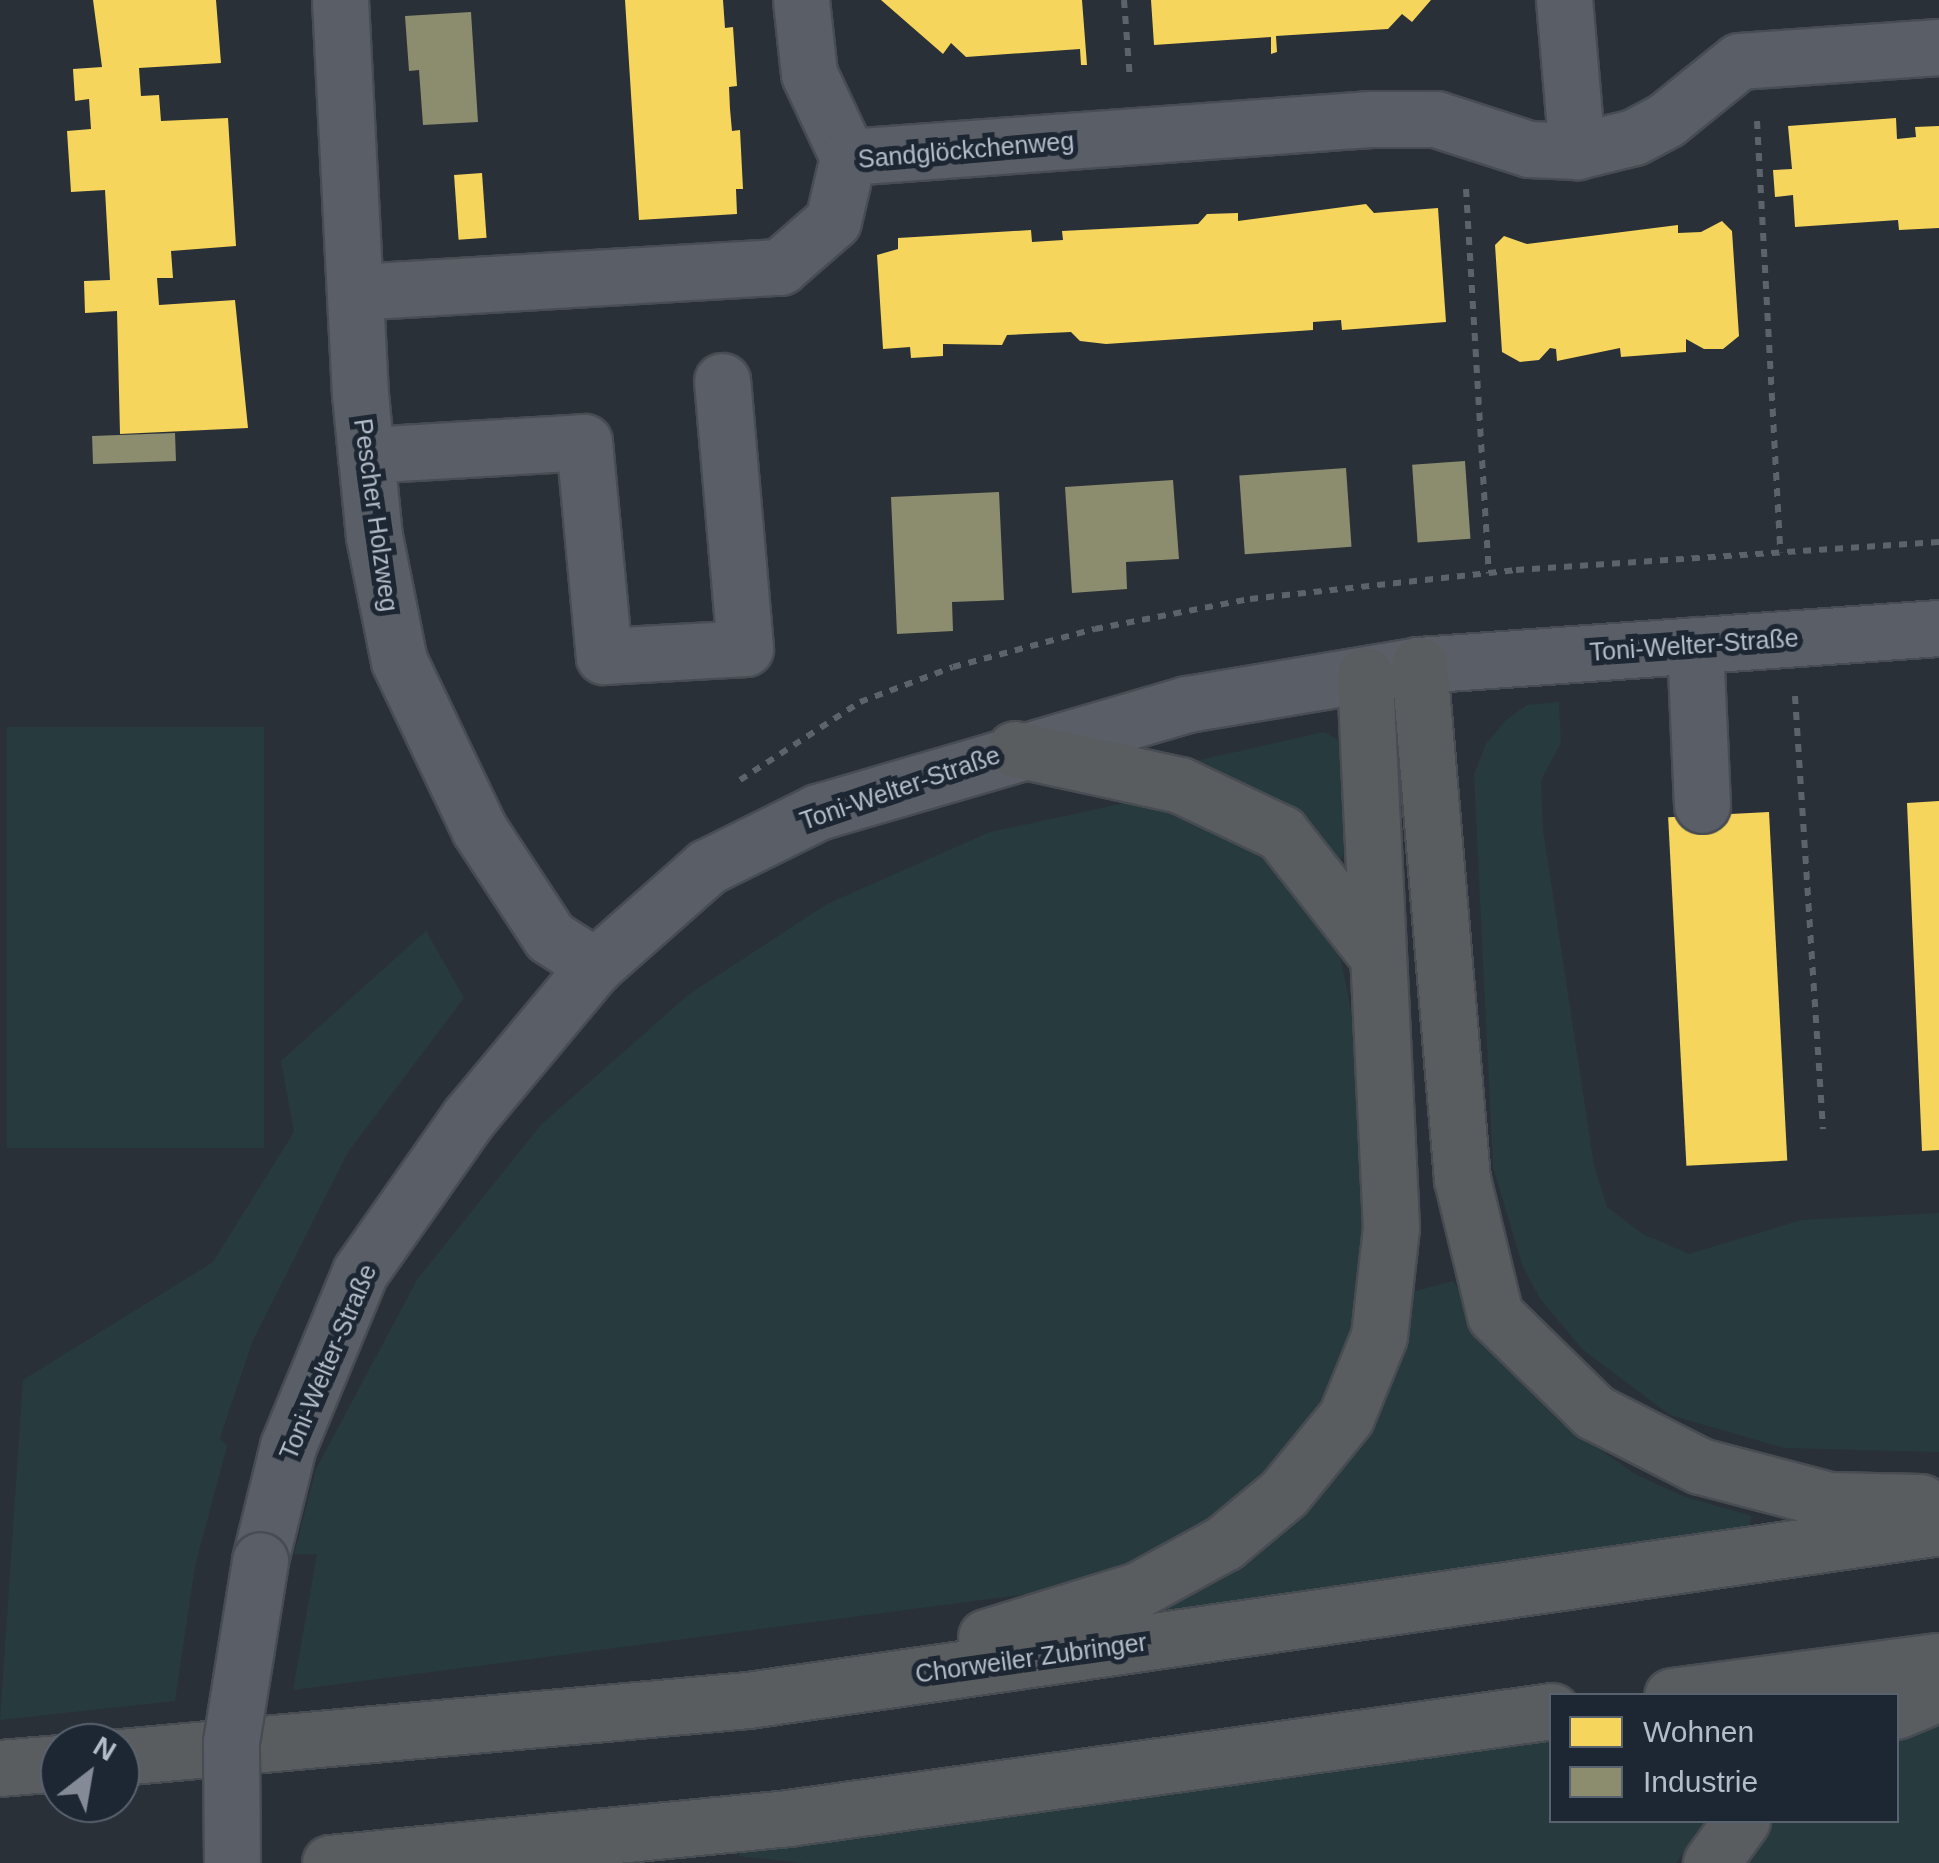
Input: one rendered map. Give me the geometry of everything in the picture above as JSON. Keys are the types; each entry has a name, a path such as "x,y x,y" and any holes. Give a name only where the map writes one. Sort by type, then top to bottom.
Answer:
{"highway":[{"path":"1419,665 1462,1178 1495,1314 1594,1412 1700,1466 1830,1500 1939,1502"},
{"path":"748,1700 1138,1590 1224,1543 1284,1493 1346,1417 1379,1336 1391,1228 1365,676"},
{"path":"1014,750 1180,785 1282,832 1376,954"},
{"name":"Chorweiler Zubringer","path":"140,1756 748,1700 1939,1527"},
{"path":"1695,1693 1939,1661"},
{"path":"1899,1710 1939,1694"},
{"path":"330,1863 788,1818 1549,1711"},
{"path":"0,1768 40,1765"},
{"path":"1711,1863 1740,1823"},
{"path":"594,1835 707,1863"}],"street":[{"name":"Pescher Holzweg","path":"340,0 366,454 398,660 479,829 550,937 595,966"},
{"path":"801,0 809,74 848,157"},
{"path":"1564,0 1577,150"},
{"name":"Sandglöckchenweg","path":"355,292 780,266 833,221 848,157 1371,118 1436,120 1529,149 1577,150 1634,138 1739,61 1939,47"},
{"path":"366,454 584,442 604,656 745,648 722,381"},
{"name":"Toni-Welter-Straße","path":"232,1863 231,1742 260,1560 288,1446 360,1272 469,1117 595,966 707,867 818,812 1014,750 1188,704 1419,665 1939,628"},
{"path":"1695,645 1702,805"}],"path":[{"path":"1124,0 1134,136"},
{"path":"1753,60 1780,552"},
{"path":"1463,128 1489,573"},
{"path":"1794,683 1823,1129"}],"green space":[{"path":"1559,702 1561,743 1541,780 1543,830 1594,1165 1607,1207 1643,1234 1689,1254 1801,1220 1939,1213 1939,1452 1784,1448 1670,1415 1582,1349 1539,1297 1522,1264 1493,1167 1474,774 1486,744 1506,720 1527,705"},
{"path":"7,727 264,727 264,1148 7,1148"},
{"path":"1324,732 1340,741 1346,851 1340,860 1274,797 1191,762"},
{"path":"1134,801 1175,807 1280,863 1327,925 1341,960 1353,1021 1368,1245 1352,1344 1307,1439 1217,1524 1081,1587 293,1690 317,1554 294,1554 316,1469 417,1280 541,1125 688,995 827,904 990,832"},
{"path":"426,931 464,998 348,1152 253,1340 220,1438 227,1446 195,1566 175,1701 0,1720 23,1380 213,1262 294,1132 281,1061"},
{"path":"1453,1281 1511,1371 1559,1421 1635,1474 1685,1497 1752,1516 1748,1529 1143,1622 1141,1615 1256,1554 1310,1509 1370,1427 1408,1293"},
{"path":"1939,1721 1939,1863 1733,1863 1765,1823 1899,1823 1899,1737"},
{"path":"1549,1735 1549,1823 1704,1823 1676,1863 803,1863 738,1856 741,1849"}],"building: Wohnen":[{"path":"93,0 216,0 221,63 139,68 141,96 159,95 161,121 228,118 236,246 171,251 173,278 157,278 159,305 235,300 248,428 120,434 117,311 85,313 84,281 110,280 105,190 71,192 67,131 91,129 89,99 75,101 73,69 102,67"},
{"path":"625,0 723,0 725,28 733,27 737,86 729,87 732,131 740,130 743,189 736,189 737,214 639,220"},
{"path":"881,0 1082,0 1087,65 1081,65 1080,49 966,57 951,43 943,54"},
{"path":"1151,0 1431,0 1412,22 1402,14 1388,29 1276,36 1277,52 1271,54 1271,37 1154,45"},
{"path":"1896,118 1897,139 1916,137 1915,127 1939,126 1939,228 1899,230 1898,220 1795,227 1793,195 1775,197 1773,170 1792,169 1788,126"},
{"path":"482,173 487,238 459,240 454,175"},
{"path":"1366,204 1374,213 1438,208 1446,322 1342,330 1341,320 1313,322 1313,330 1106,344 1080,341 1071,332 1007,335 1002,345 943,344 943,356 911,358 910,347 883,349 877,255 898,249 898,238 1031,230 1032,242 1063,240 1062,231 1198,224 1207,214 1238,213 1238,221"},
{"path":"1722,221 1732,231 1739,336 1723,349 1704,349 1686,339 1686,352 1621,357 1620,348 1557,361 1556,349 1550,348 1539,360 1520,362 1502,352 1495,245 1504,236 1527,244 1678,225 1678,233 1701,232"},
{"path":"1939,801 1939,1150 1922,1151 1907,803"},
{"path":"1769,812 1787,1161 1686,1166 1668,817"}],"building: Industrie":[{"path":"471,12 478,122 423,125 419,70 409,71 405,16"},
{"path":"175,433 176,461 93,464 92,436"},
{"path":"1465,461 1470,539 1418,543 1412,465"},
{"path":"1346,468 1352,547 1245,554 1239,475"},
{"path":"1173,480 1179,559 1126,562 1127,589 1072,593 1065,487"},
{"path":"999,492 1004,600 952,602 953,631 897,634 891,497"}]}
